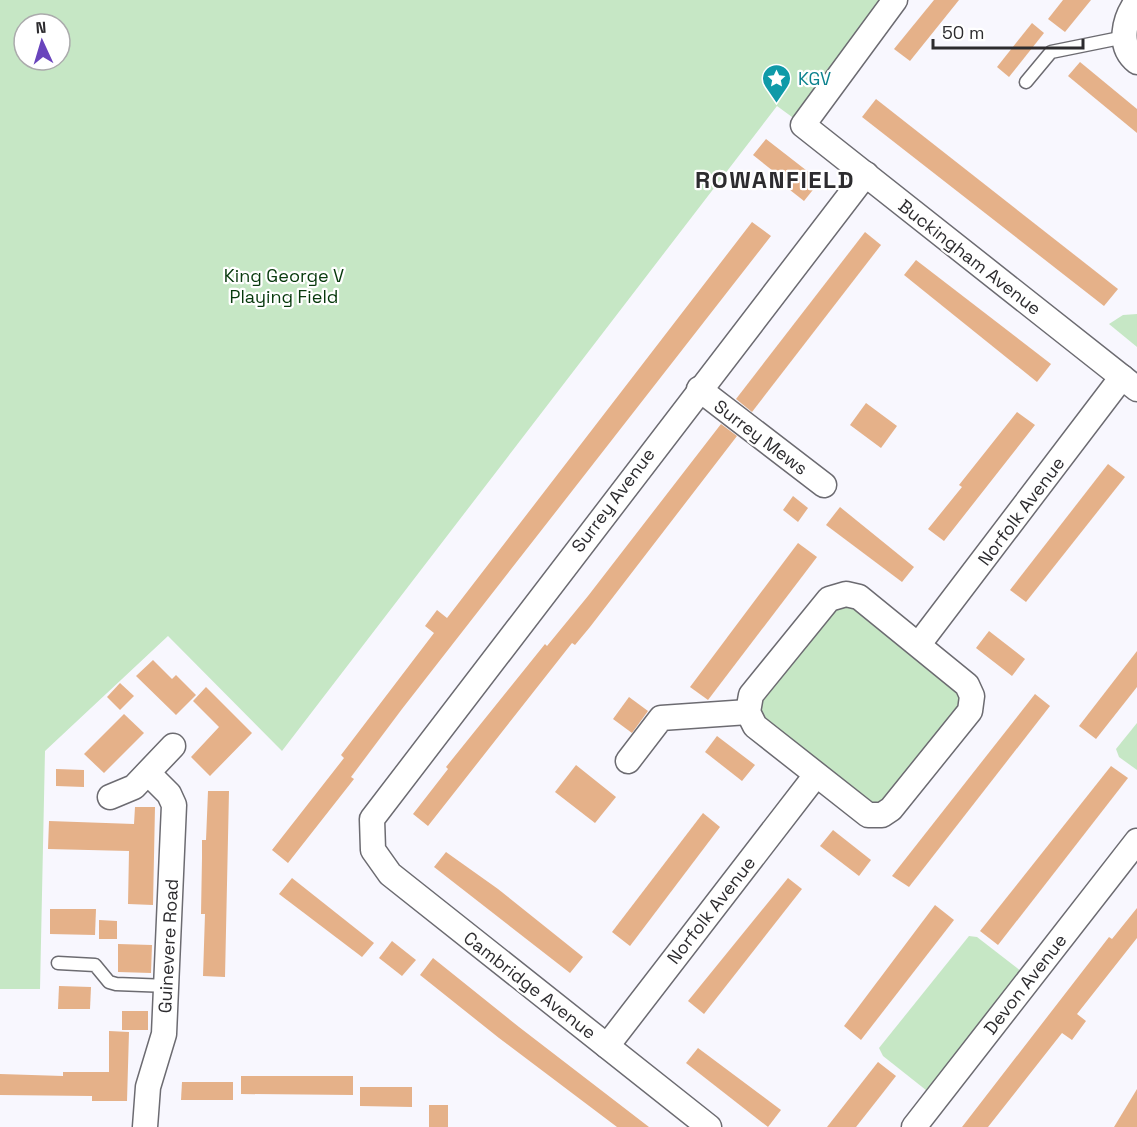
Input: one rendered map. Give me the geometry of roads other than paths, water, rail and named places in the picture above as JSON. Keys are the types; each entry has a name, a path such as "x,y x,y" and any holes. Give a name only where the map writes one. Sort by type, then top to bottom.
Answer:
{"street":[{"name":"Buckingham Avenue","path":"895,0 803,125 1130,383"},
{"path":"1137,1 1127,17 1125,37 1131,57 1137,62"},
{"name":"Surrey Avenue","path":"371,830 372,819 379,806 866,174"},
{"name":"Norfolk Avenue","path":"919,644 1130,383"},
{"name":"Surrey Mews","path":"699,389 824,485"},
{"path":"846,594 859,597 919,644 967,685 972,696 970,711 891,809 882,815 867,815 755,726 748,712 751,695 834,596 846,594"},
{"path":"628,761 661,718 748,712"},
{"path":"110,797 134,787 173,746"},
{"name":"Guinevere Road","path":"145,1127 148,1087 164,1034 168,986 174,805 169,794 148,773"},
{"name":"Norfolk Avenue","path":"607,1046 816,775"},
{"name":"Cambridge Avenue","path":"371,830 377,859 390,874 709,1127"},
{"name":"Devon Avenue","path":"914,1127 1137,841"}],"lane":[{"path":"1026,82 1051,52 1125,37"},
{"path":"58,963 95,965 104,978 116,984 168,986"}],"place":[{"name":"KGV","path":"777,104"}],"district":[{"name":"ROWANFIELD","path":"775,179"}],"park label":[{"name":"King George V Playing Field","path":"284,285"}]}
